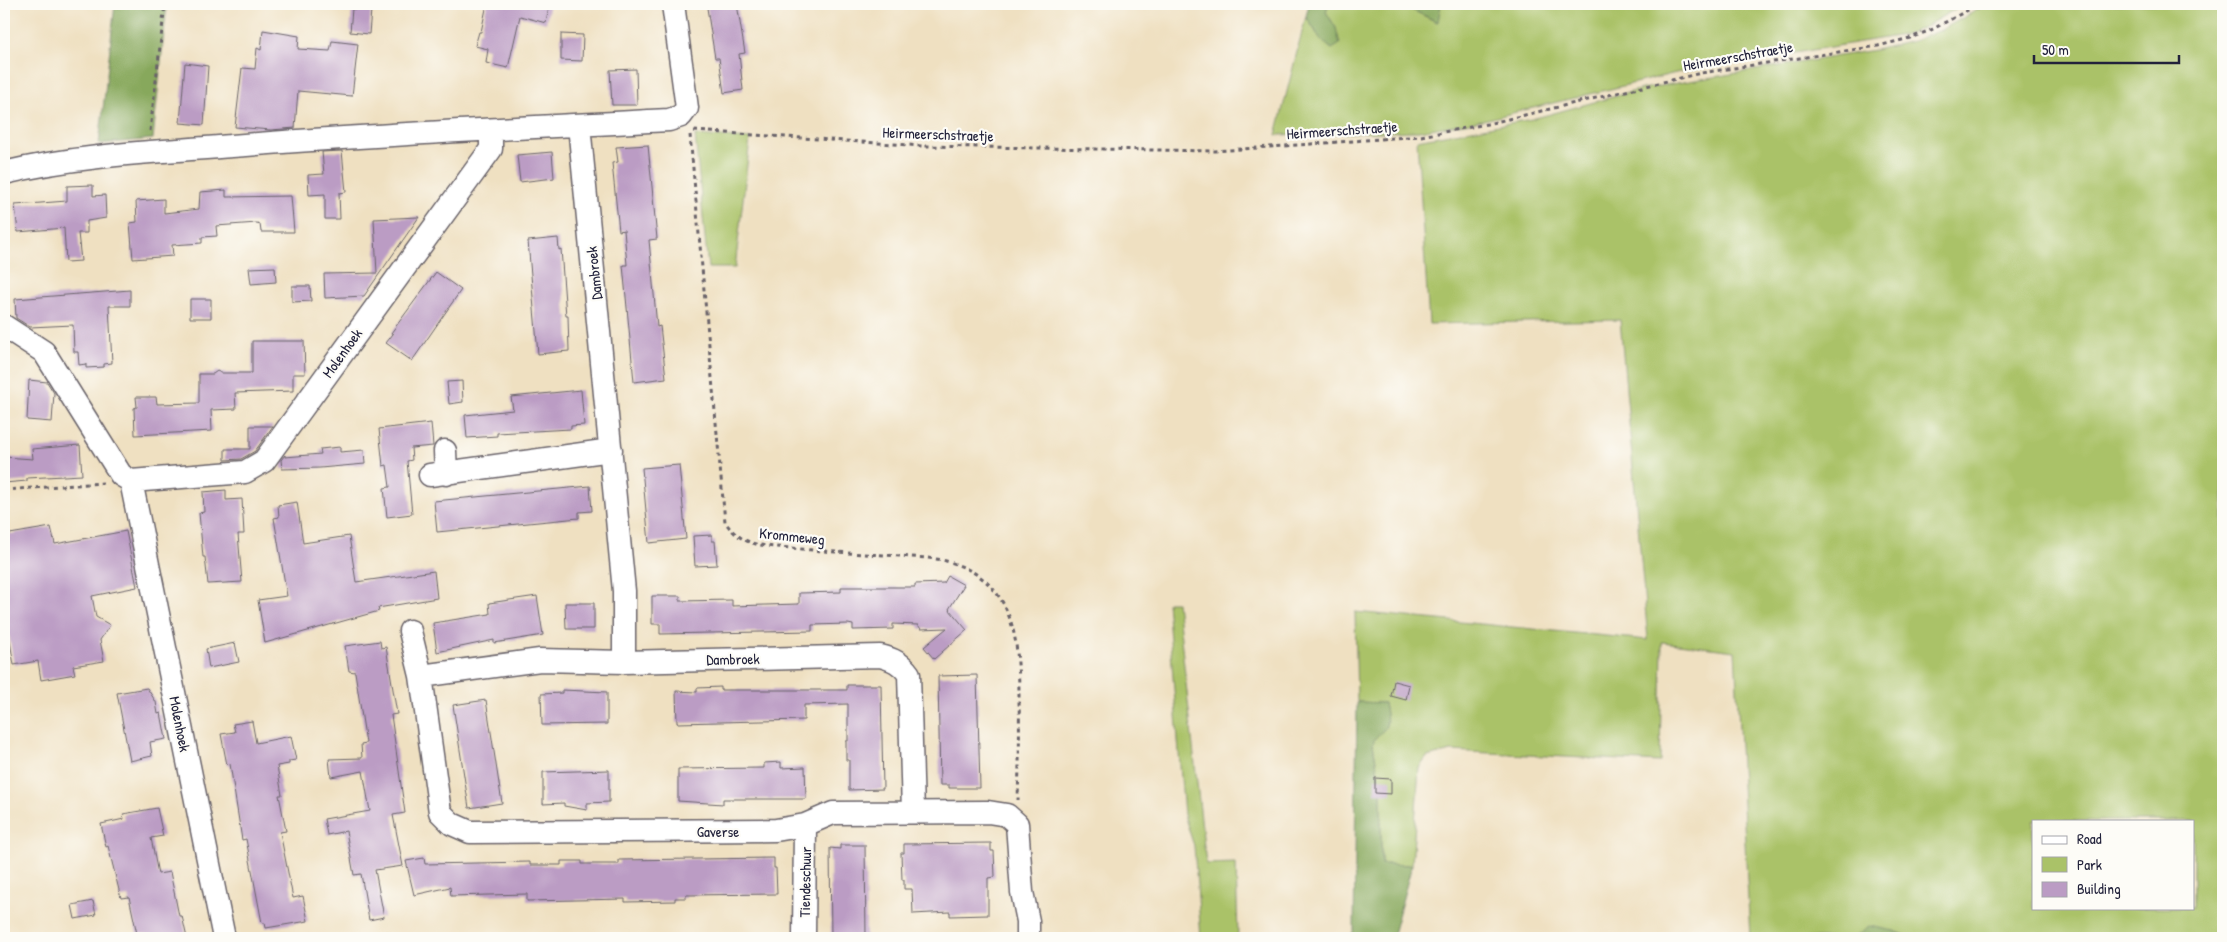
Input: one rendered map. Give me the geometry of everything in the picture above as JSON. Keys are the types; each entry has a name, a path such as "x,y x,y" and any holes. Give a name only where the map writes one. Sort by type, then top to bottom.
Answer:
{"street":[{"path":"4,173 48,162 290,141 669,120 685,124 687,108 673,4"},
{"name":"Dambroek","path":"580,125 624,591 624,662 880,656 892,659 902,665 909,674 913,812"},
{"name":"Molenhoek","path":"224,938 131,481 245,472 264,461 491,149 491,131"},
{"path":"4,326 44,352 121,475 131,481"},
{"path":"445,451 438,475 611,450"},
{"name":"Gaverse","path":"410,631 421,676 440,812 452,824 470,832 776,830 805,825 833,813 988,812 1007,815 1017,824"},
{"path":"421,676 540,660 624,662"},
{"path":"1017,824 1022,892 1028,921 1028,938"},
{"name":"Tiendeschuur","path":"804,938 805,825"}],"path":[{"path":"148,152 165,4"},
{"name":"Heirmeerschstraetje","path":"685,124 923,146 1215,151 1421,136 1487,124 1701,73 1878,46 1910,38 1931,30 1978,4"},
{"name":"Krommeweg","path":"685,124 725,522 734,534 747,542 823,552 937,559 963,567 991,587 1009,613 1014,625 1019,659 1017,824"},
{"path":"4,490 131,481"}],"green space":[{"path":"115,4 167,4 153,139 99,144"},
{"path":"1309,4 1328,4 1326,12 1336,28 1340,44 1332,49 1321,40 1306,16"},
{"path":"1328,4 1406,4 1408,8 1437,22 1441,4 1964,4 1921,29 1903,35 1680,72 1488,119 1419,131 1276,135 1306,16 1321,40 1332,49 1336,28 1326,12"},
{"path":"1406,4 1441,4 1438,22 1408,8"},
{"path":"1988,4 2223,4 2223,938 1913,938 1894,931 1858,935 1858,938 1750,938 1735,651 1662,642 1660,762 1451,751 1427,757 1419,768 1412,865 1381,864 1381,791 1373,744 1374,737 1385,728 1384,703 1357,702 1355,612 1648,640 1620,320 1429,324 1417,140 1532,119 1642,89 1875,50 1913,41 1941,30"},
{"path":"695,135 750,139 735,268 708,268"},
{"path":"1167,602 1177,602 1206,864 1236,863 1238,938 1201,938 1194,846 1184,815"},
{"path":"1357,702 1384,703 1387,722 1385,728 1376,737 1373,744 1381,791 1381,864 1412,865 1392,938 1350,938 1354,929"},
{"path":"1869,926 1894,931 1913,938 1858,938 1857,935"}],"building":[{"path":"487,4 534,4 549,7 546,23 520,16 508,68 486,63 488,49 475,46 479,32 481,32"},
{"path":"723,4 737,4 745,53 739,54 743,90 724,93 719,58 715,58 707,8"},
{"path":"352,9 371,10 369,34 350,32"},
{"path":"263,30 299,36 298,49 330,51 332,41 358,44 352,96 298,91 295,128 271,130 235,127 242,68 255,69 257,48 261,50"},
{"path":"561,34 583,35 582,61 561,60"},
{"path":"185,63 208,66 204,125 180,123"},
{"path":"636,69 637,105 612,105 610,70"},
{"path":"648,145 657,239 649,240 657,327 660,326 666,378 634,382 623,265 627,265 624,230 619,231 612,163 618,162 616,147"},
{"path":"342,151 346,192 339,193 340,219 325,219 325,194 309,195 308,175 324,174 322,152"},
{"path":"552,152 554,178 520,182 517,155"},
{"path":"93,185 93,196 105,195 106,218 87,221 87,233 78,233 81,261 66,262 64,228 18,232 15,205 67,201 67,186"},
{"path":"226,190 226,197 291,196 294,232 261,232 260,224 257,223 216,226 217,236 202,237 202,243 172,245 173,256 133,259 130,223 137,222 136,201 164,199 164,213 199,209 200,192"},
{"path":"419,217 364,296 325,298 324,274 377,273 374,219"},
{"path":"558,238 559,250 561,249 566,316 568,316 569,351 538,354 528,241"},
{"path":"275,267 276,282 251,284 249,268"},
{"path":"436,272 461,290 412,361 386,343 393,334 391,333"},
{"path":"292,286 310,286 311,301 292,302"},
{"path":"130,290 130,306 109,306 112,363 104,364 104,367 86,368 86,364 79,365 78,352 74,352 73,325 30,327 16,318 15,299"},
{"path":"190,299 211,299 211,318 190,318"},
{"path":"252,341 304,341 305,374 293,374 293,391 235,393 236,409 211,410 212,431 135,435 134,408 137,407 136,397 156,397 157,404 199,403 199,374 213,374 217,371 221,373 252,373"},
{"path":"29,380 47,382 54,393 52,422 27,420"},
{"path":"462,381 463,402 449,404 447,382"},
{"path":"581,390 584,425 571,426 571,429 497,433 497,436 467,438 465,415 513,410 511,397"},
{"path":"431,423 433,446 411,448 412,460 407,461 412,514 387,517 384,488 390,487 387,465 383,466 379,429"},
{"path":"250,426 273,426 255,451 241,459 225,460 225,449 250,449"},
{"path":"80,445 82,475 27,478 27,481 4,483 4,457 33,459 32,449"},
{"path":"340,447 340,452 364,450 365,464 282,469 281,460 285,455 285,457 321,454 320,449"},
{"path":"679,465 686,539 649,543 642,468"},
{"path":"590,486 592,511 579,512 579,518 437,532 434,501"},
{"path":"226,490 226,500 242,499 244,534 238,534 242,582 208,584 205,557 203,557 199,513 204,512 203,492"},
{"path":"297,502 303,543 349,536 356,582 434,571 437,598 378,608 379,611 265,643 258,600 287,596 274,518 279,517 278,505"},
{"path":"51,527 55,544 126,531 137,587 92,596 96,617 110,625 100,640 104,661 73,666 75,674 41,680 38,661 14,665 4,606 4,535"},
{"path":"712,535 712,541 715,541 717,565 695,566 693,536"},
{"path":"948,576 964,585 949,609 967,630 934,659 924,647 947,628 921,629 918,625 893,624 893,629 853,630 853,625 848,624 812,625 812,631 660,634 660,624 652,624 652,596 680,596 680,601 732,600 732,606 799,604 799,593 841,592 841,587 915,587 915,584 944,583"},
{"path":"537,596 543,635 494,643 494,640 437,652 433,623 490,614 489,603"},
{"path":"565,603 594,603 594,629 566,629"},
{"path":"380,641 381,648 386,647 397,714 391,715 405,813 393,815 403,866 375,870 384,917 369,920 361,874 354,875 346,831 327,835 324,819 370,811 363,771 331,777 329,759 362,758 361,744 366,743 355,672 349,671 345,646"},
{"path":"235,643 239,662 209,668 206,649"},
{"path":"977,675 980,788 949,788 949,785 940,785 938,676"},
{"path":"1394,681 1409,685 1406,700 1391,696"},
{"path":"847,685 881,685 883,789 849,790 849,760 846,760 848,704 804,705 804,720 677,723 676,691 697,692 697,688 721,687 721,690 847,690"},
{"path":"147,688 156,702 158,714 161,713 166,739 150,742 152,756 130,761 117,693"},
{"path":"562,690 607,692 607,724 542,725 541,694 562,693"},
{"path":"486,700 502,803 469,808 453,705"},
{"path":"252,721 256,743 291,736 296,760 289,761 289,764 277,766 282,795 279,795 286,831 280,832 293,898 303,896 308,921 266,928 265,923 262,923 246,839 242,840 230,764 227,765 221,734 235,732 233,724"},
{"path":"781,762 781,768 805,767 806,799 723,799 723,804 678,801 678,769 764,768 764,763"},
{"path":"609,770 609,802 587,803 587,810 564,806 564,803 543,804 543,772"},
{"path":"1375,778 1391,779 1391,794 1375,793"},
{"path":"157,808 163,836 151,838 158,874 170,872 179,916 182,916 187,938 148,938 148,934 137,934 129,897 121,898 108,846 106,847 101,824 124,819 123,814"},
{"path":"991,843 991,851 994,851 995,877 988,878 988,915 950,916 950,912 913,914 912,889 904,889 904,880 902,880 901,853 904,853 904,844"},
{"path":"840,845 865,845 866,938 831,938 830,848 840,849"},
{"path":"424,858 425,864 530,862 530,865 561,865 561,861 582,861 582,864 619,864 619,860 774,858 777,894 686,895 686,898 675,898 675,901 625,902 625,899 527,901 527,894 451,896 450,887 414,895 406,861"},
{"path":"93,901 96,915 75,919 72,905"}]}
